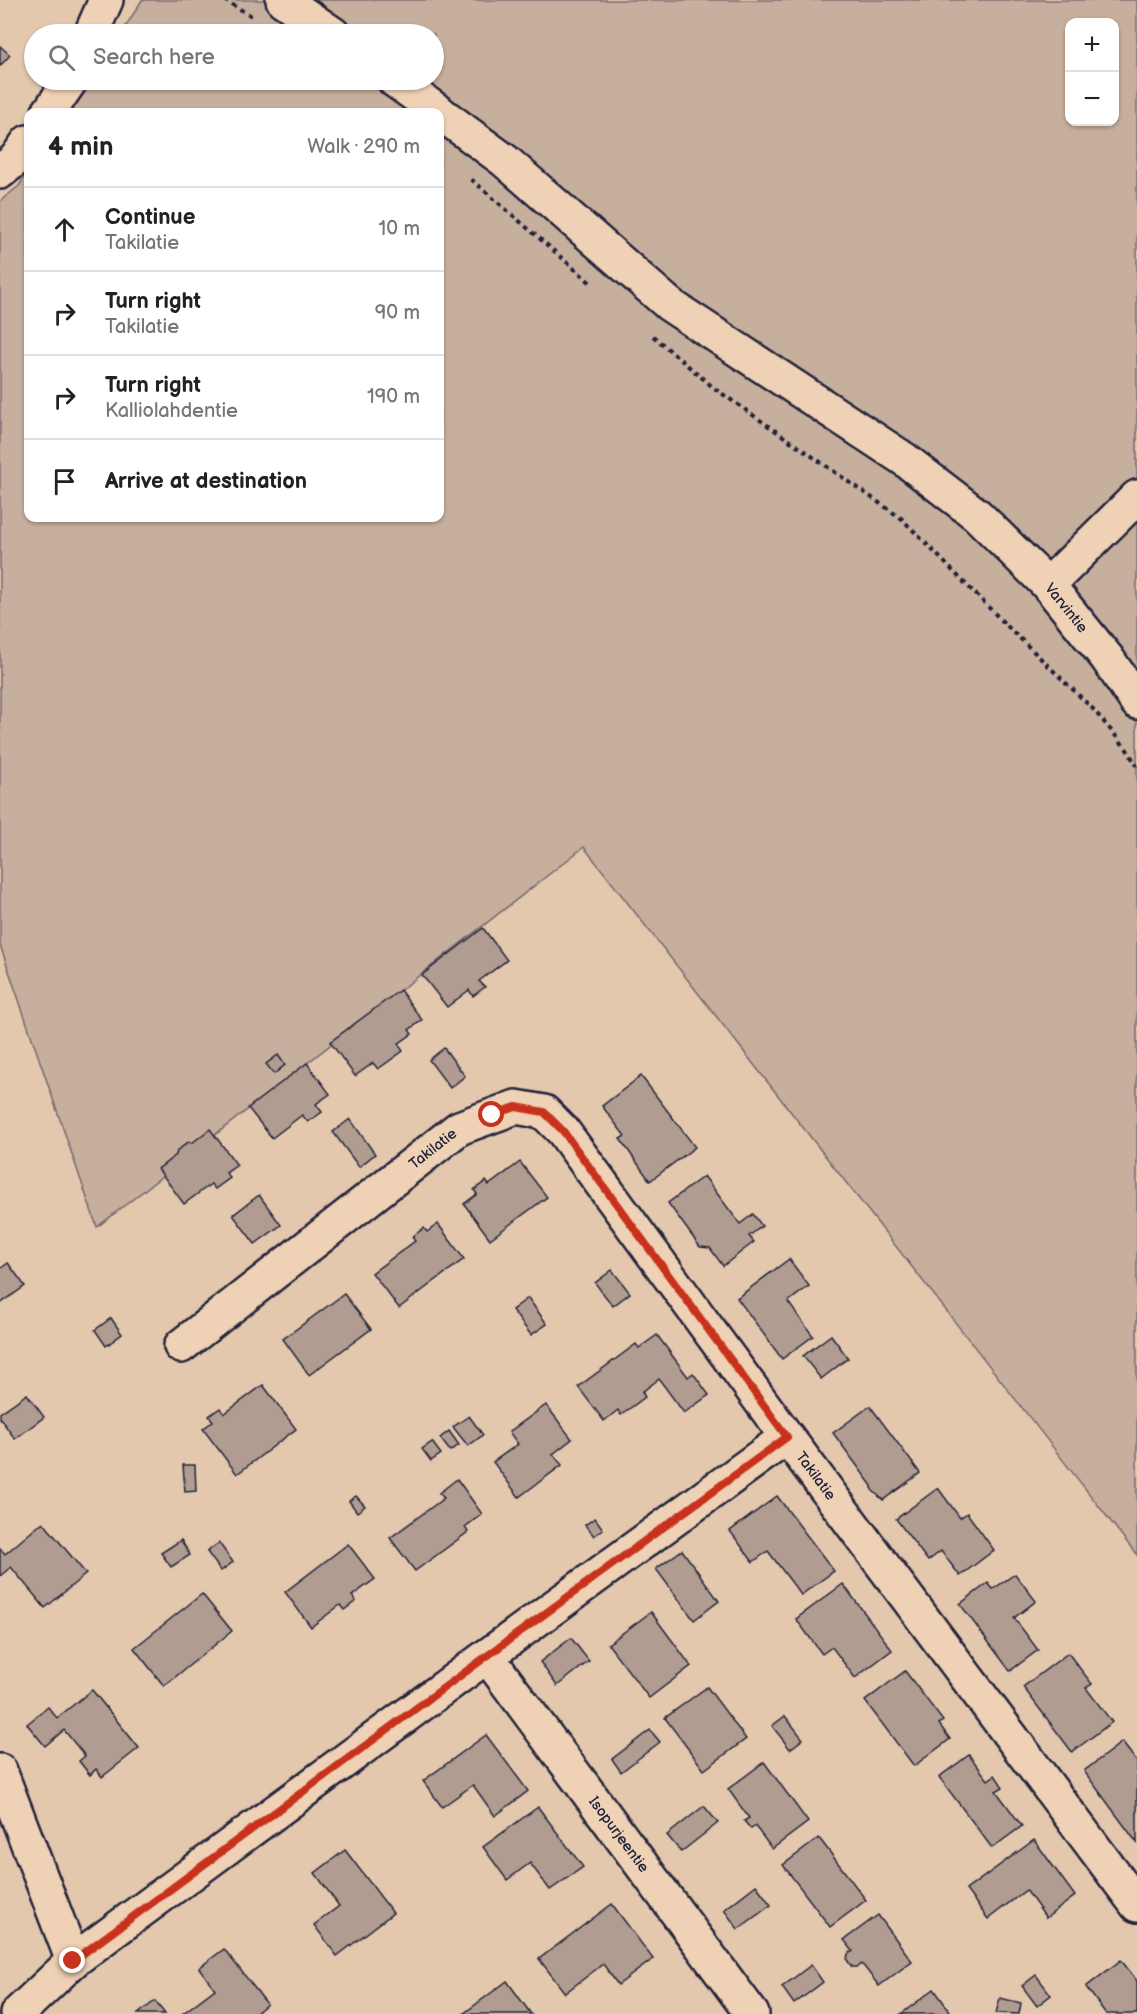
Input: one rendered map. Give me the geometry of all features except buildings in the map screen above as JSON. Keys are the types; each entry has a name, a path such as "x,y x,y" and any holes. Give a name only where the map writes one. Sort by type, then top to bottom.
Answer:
{"street":[{"path":"95,24 106,0"},
{"path":"283,0 318,24"},
{"path":"52,108 64,90"},
{"path":"408,90 432,108"},
{"path":"444,117 504,160 670,305 904,459 977,515 1048,585"},
{"path":"0,172 16,159 24,148"},
{"name":"Varvintie","path":"1137,497 1048,585 1107,657 1137,702"},
{"name":"Takilatie","path":"181,1346 459,1128 516,1107 544,1112 563,1131 787,1437 1137,1905"},
{"path":"17,2014 73,1961 787,1437"},
{"name":"Isopurjeentie","path":"487,1656 747,2012"},
{"path":"0,1771 73,1961"}],"path":[{"path":"470,178 597,288"},
{"path":"651,334 714,388 901,518 1005,624 1092,708 1126,748 1137,766"}],"shaded area":[{"path":"142,0 1137,0 1137,1555 584,847 97,1227 0,945 0,201 19,186 24,178 24,522 444,522 444,108 71,108 84,90 444,90 444,24 127,24"}],"route":[{"path":"73,1961 787,1437 563,1131 544,1112 516,1107 492,1115"}]}
